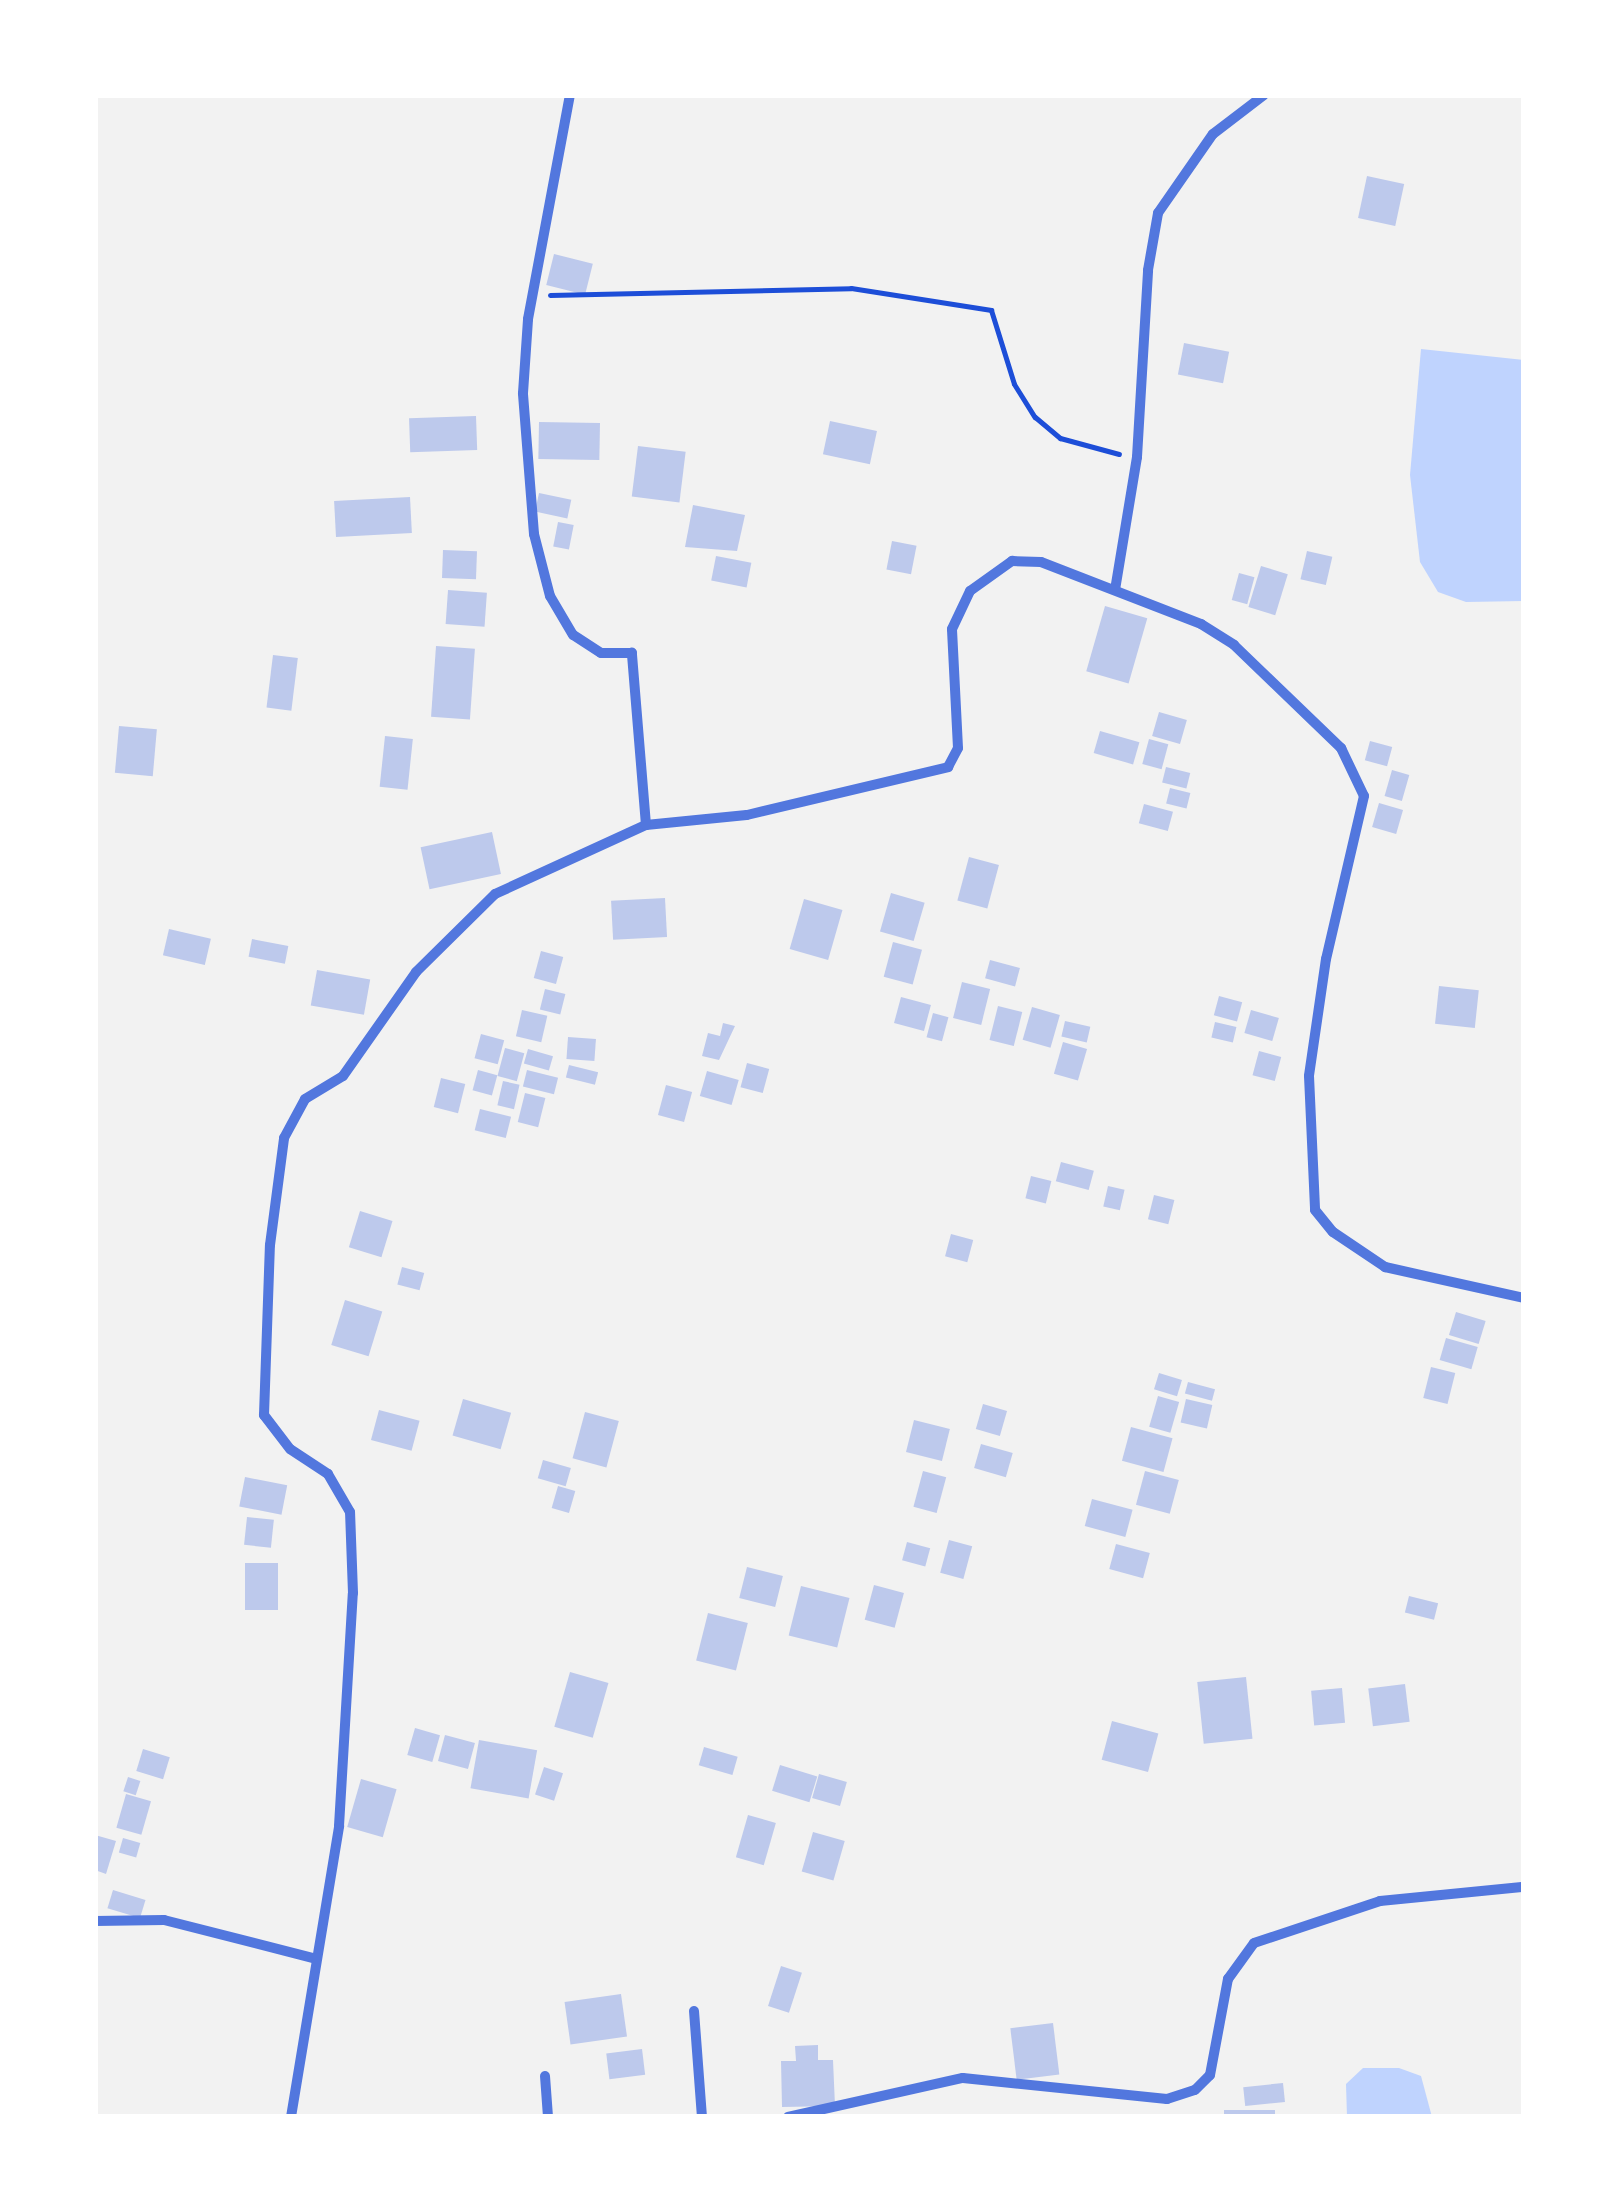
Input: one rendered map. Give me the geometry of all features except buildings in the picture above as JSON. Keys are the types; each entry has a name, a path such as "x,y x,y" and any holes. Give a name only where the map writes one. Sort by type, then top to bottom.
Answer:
{"street":[{"path":"570,95 530,295 524,393 534,534 550,596 574,635 601,653 632,653 646,825"},
{"path":"1115,590 1136,457 1148,270 1158,213 1213,134 1264,95"},
{"path":"291,2117 313,1958 339,1826 353,1593 350,1512 328,1474 290,1449 264,1414 270,1245 284,1138 305,1099 344,1076 416,972 495,894 646,825 828,799 948,767 958,748 952,629 970,591 1028,558 1115,590 1201,624 1234,645 1342,748 1364,796 1326,959 1309,1076 1315,1210 1332,1232 1385,1267 1524,1298"},
{"path":"788,2117 964,2078 1167,2099 1195,2090 1210,2075 1228,1979 1254,1943 1380,1901 1524,1888"},
{"path":"95,1921 164,1920 313,1958"},
{"path":"694,2011 702,2117"},
{"path":"545,2076 548,2117"}],"path":[{"path":"530,295 851,288 991,310 1014,384 1035,417 1060,438 1136,457"}],"water":[{"path":"1421,349 1524,360 1524,601 1466,602 1438,592 1420,562 1410,475"},
{"path":"1363,2068 1399,2068 1421,2076 1432,2117 1347,2117 1346,2084"}]}
